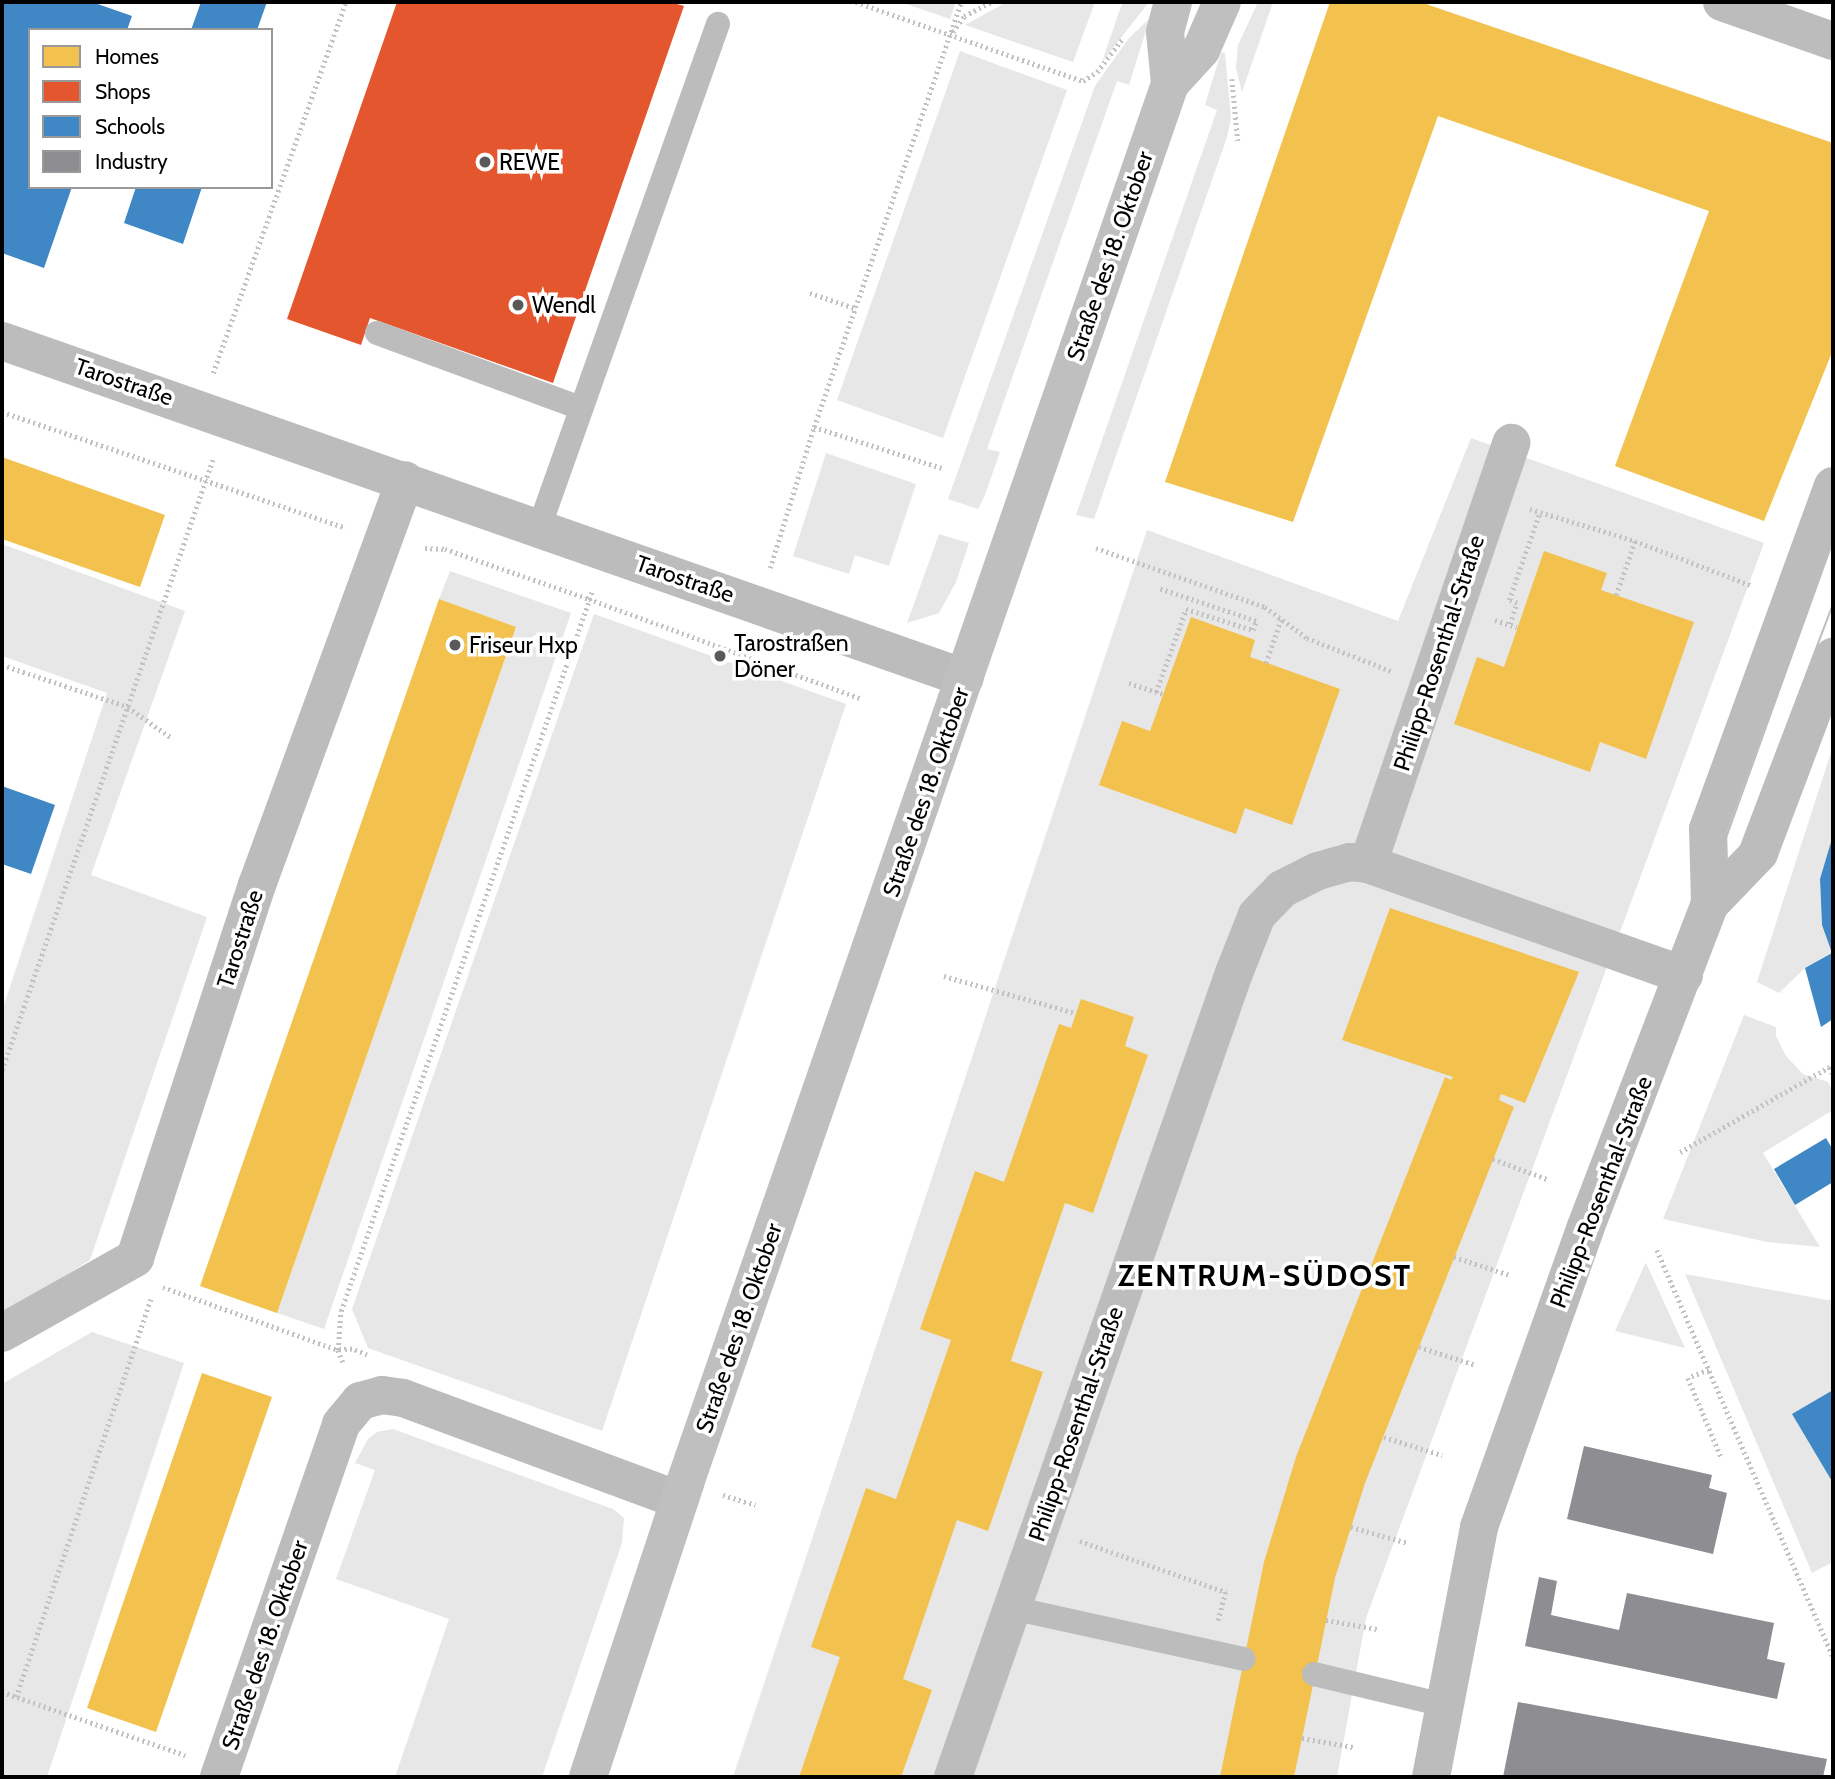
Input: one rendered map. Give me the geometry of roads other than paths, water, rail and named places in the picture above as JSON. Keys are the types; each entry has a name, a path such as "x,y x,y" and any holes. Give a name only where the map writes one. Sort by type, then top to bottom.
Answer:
{"main road":[{"name":"Straße des 18. Oktober","path":"1170,83 1165,32 1173,2"},
{"name":"Straße des 18. Oktober","path":"588,1777 680,1500 1170,83 1201,50 1222,2"}],"street":[{"path":"1722,2 1833,41"},
{"name":"Tarostraße","path":"2,341 965,678"},
{"name":"Philipp-Rosenthal-Straße","path":"1368,864 1511,443"},
{"name":"Tarostraße","path":"2,1332 135,1258 257,885 405,480"},
{"name":"Philipp-Rosenthal-Straße","path":"1431,1777 1479,1527 1584,1229 1710,904 1708,830 1833,486"},
{"name":"Philipp-Rosenthal-Straße","path":"1710,904 1759,853 1833,657"},
{"name":"Philipp-Rosenthal-Straße","path":"953,1777 1230,985 1257,915 1282,889 1318,871 1350,862 1368,864 1684,975"},
{"name":"Straße des 18. Oktober","path":"221,1773 341,1424 360,1401 382,1395 403,1398 680,1500"}],"lane":[{"path":"539,528 719,24"},
{"path":"377,333 581,408"},
{"path":"1012,1608 1243,1659"},
{"path":"1314,1674 1444,1704"}],"tram line":[{"path":"1422,1777 1453,1603 1472,1525 1508,1419 1726,838 1833,541"},
{"path":"1439,1777 1469,1609 1489,1531 1525,1423 1599,1219 1833,604"}],"place":[{"name":"REWE","path":"485,162"},
{"name":"Wendl","path":"518,305"},
{"name":"Friseur Hxp","path":"455,645"},
{"name":"Tarostraßen Döner","path":"720,656"}],"district":[{"name":"ZENTRUM-SÜDOST","path":"1265,1276"}]}
